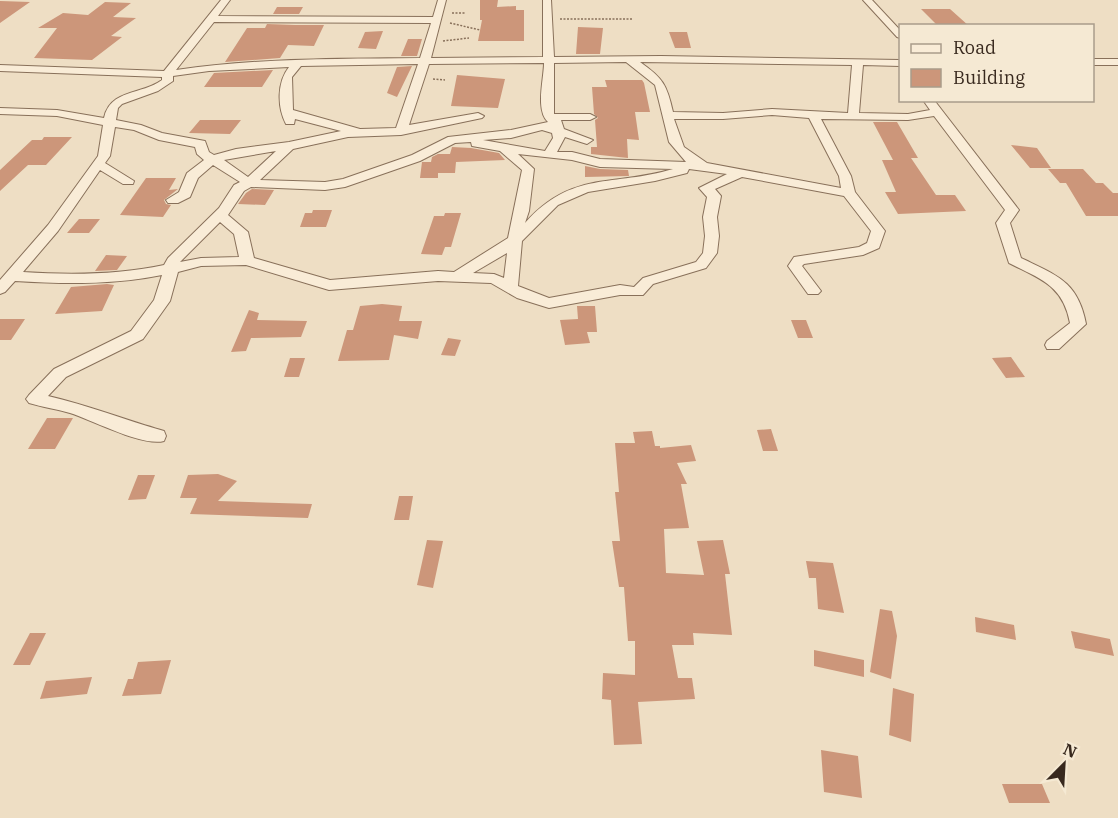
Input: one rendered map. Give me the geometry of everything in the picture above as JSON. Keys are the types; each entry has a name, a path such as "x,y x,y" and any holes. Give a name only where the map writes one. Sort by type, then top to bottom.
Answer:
{"street":[{"path":"0,289 53,228 104,156 111,106 117,101 162,87 168,81 167,74 226,0"},
{"path":"414,135 425,61 442,0"},
{"path":"547,0 549,60 546,106 559,138 549,155"},
{"path":"867,0 899,34"},
{"path":"211,19 436,20"},
{"path":"0,68 167,74 209,68 298,63 425,61 661,59 899,63"},
{"path":"654,83 661,59"},
{"path":"629,60 654,83 668,115 672,139 677,148 697,166"},
{"path":"853,116 858,62"},
{"path":"1094,62 1118,62"},
{"path":"298,63 287,77 288,120 298,130"},
{"path":"668,115 723,117 772,112 908,117 933,106 1012,210 1003,223 1014,260 1058,282 1075,307 1078,324 1053,345"},
{"path":"0,111 57,113 137,127 159,136 211,144 289,146"},
{"path":"287,112 311,122 336,125 360,133"},
{"path":"813,114 819,130 845,176 848,193 878,231 874,245 863,251 799,260 795,266 813,291"},
{"path":"414,135 440,125 478,116"},
{"path":"498,140 511,134 590,117"},
{"path":"555,124 587,140"},
{"path":"440,125 465,140"},
{"path":"173,200 185,194 193,175 213,159 252,150 289,146 348,133 414,135 442,144"},
{"path":"211,144 203,154 249,183 325,186 345,183 416,158 452,140 498,140 549,155 572,156 600,163 697,166 848,193"},
{"path":"498,140 528,169 510,288"},
{"path":"157,436 130,429 74,408 35,399 43,389 56,382 60,373 137,335 162,301 173,261 220,215 239,188 249,183 289,146"},
{"path":"98,164 128,181"},
{"path":"458,277 516,239 546,206 570,193 601,186 648,180 697,166"},
{"path":"11,276 60,279 141,275 201,262 247,261 329,285 382,279 458,277 494,279 510,288 549,303 620,290 638,292 648,281 701,265 710,253 712,236 710,218 714,196 706,188 741,173"},
{"path":"220,215 241,232 247,261"}],"path":[{"path":"546,19 632,19"},
{"path":"436,20 480,30"},
{"path":"430,45 446,40 469,38"}],"building":[{"path":"480,0 498,0 497,7 516,6 516,10 524,10 524,41 478,41 482,20 480,20"},
{"path":"0,1 30,2 0,23"},
{"path":"105,2 131,3 113,17 136,18 111,36 122,37 92,60 34,58 57,28 38,28 63,13 88,15"},
{"path":"277,7 303,7 299,14 273,14"},
{"path":"921,9 950,9 967,24 936,24"},
{"path":"267,24 324,25 314,46 288,45 280,58 225,62 247,28 265,28"},
{"path":"578,27 603,28 600,54 576,54"},
{"path":"383,31 376,49 358,48 365,32"},
{"path":"669,32 687,32 691,48 675,48"},
{"path":"408,39 422,39 417,56 401,56"},
{"path":"412,66 397,97 387,93 397,67"},
{"path":"273,70 262,87 204,87 214,73"},
{"path":"457,75 505,79 498,108 451,106"},
{"path":"605,80 642,80 644,83 650,112 635,112 639,140 627,139 628,158 591,154 591,147 597,147 595,120 598,118 594,114 592,87 607,87"},
{"path":"200,120 241,120 230,134 189,133"},
{"path":"873,122 897,122 918,158 911,158 936,195 955,195 966,211 898,214 885,192 896,192 882,160 893,160"},
{"path":"44,137 72,137 46,165 28,165 0,191 0,170 32,140 42,140"},
{"path":"1011,145 1037,148 1051,168 1030,168"},
{"path":"452,147 499,153 505,160 456,162 455,173 438,173 438,178 420,178 422,162 431,162 432,157 438,154 450,154"},
{"path":"585,166 628,170 629,176 585,177"},
{"path":"1048,169 1083,169 1096,183 1103,183 1113,193 1118,193 1118,216 1086,216 1066,183 1060,183"},
{"path":"146,178 176,178 169,190 178,189 164,200 166,204 171,205 163,217 120,215"},
{"path":"252,189 274,190 265,205 238,204"},
{"path":"313,210 332,210 326,227 300,227 305,213 312,213"},
{"path":"445,213 461,213 451,247 445,247 442,255 421,254 434,216 444,216"},
{"path":"79,219 100,219 89,233 67,233"},
{"path":"106,255 127,256 117,270 95,271"},
{"path":"114,285 102,311 55,314 71,287"},
{"path":"382,304 402,306 399,321 422,321 418,339 394,335 389,360 338,361 347,330 353,330 360,306"},
{"path":"577,306 595,306 597,332 587,332 590,343 565,345 560,320 578,319"},
{"path":"249,310 259,313 257,320 307,321 301,337 251,338 246,351 231,352"},
{"path":"0,319 25,319 11,340 0,340"},
{"path":"791,320 806,320 813,338 798,338"},
{"path":"448,338 461,340 455,356 441,355"},
{"path":"1011,357 1025,377 1006,378 992,358"},
{"path":"290,358 305,358 299,377 284,377"},
{"path":"47,418 73,418 55,449 28,449"},
{"path":"771,429 778,451 763,451 757,430"},
{"path":"652,431 655,446 660,446 660,448 691,445 696,461 677,463 687,484 681,484 689,528 664,529 666,573 704,575 697,541 723,540 730,574 725,574 732,635 693,633 694,645 672,645 678,678 692,678 695,699 638,702 642,744 614,745 611,700 602,699 603,673 635,675 635,641 628,641 624,587 619,587 612,541 620,541 615,492 619,492 615,443 635,443 633,432"},
{"path":"218,474 237,481 218,501 312,504 308,518 190,514 197,498 180,498 188,475"},
{"path":"138,475 155,475 146,499 128,500"},
{"path":"399,496 413,496 409,520 394,520"},
{"path":"427,540 443,541 433,588 417,585"},
{"path":"806,561 833,563 844,613 818,609 816,578 809,578"},
{"path":"880,609 892,611 897,636 891,679 870,672"},
{"path":"975,617 1014,625 1016,640 976,632"},
{"path":"1071,631 1110,639 1114,656 1075,648"},
{"path":"30,633 46,633 30,665 13,665"},
{"path":"814,650 864,660 864,677 814,666"},
{"path":"171,660 161,694 122,696 128,679 133,679 138,662"},
{"path":"92,677 87,694 40,699 46,681"},
{"path":"893,688 914,694 911,742 889,735"},
{"path":"821,750 858,756 862,798 824,792"},
{"path":"1002,784 1042,784 1050,803 1009,803"}]}
